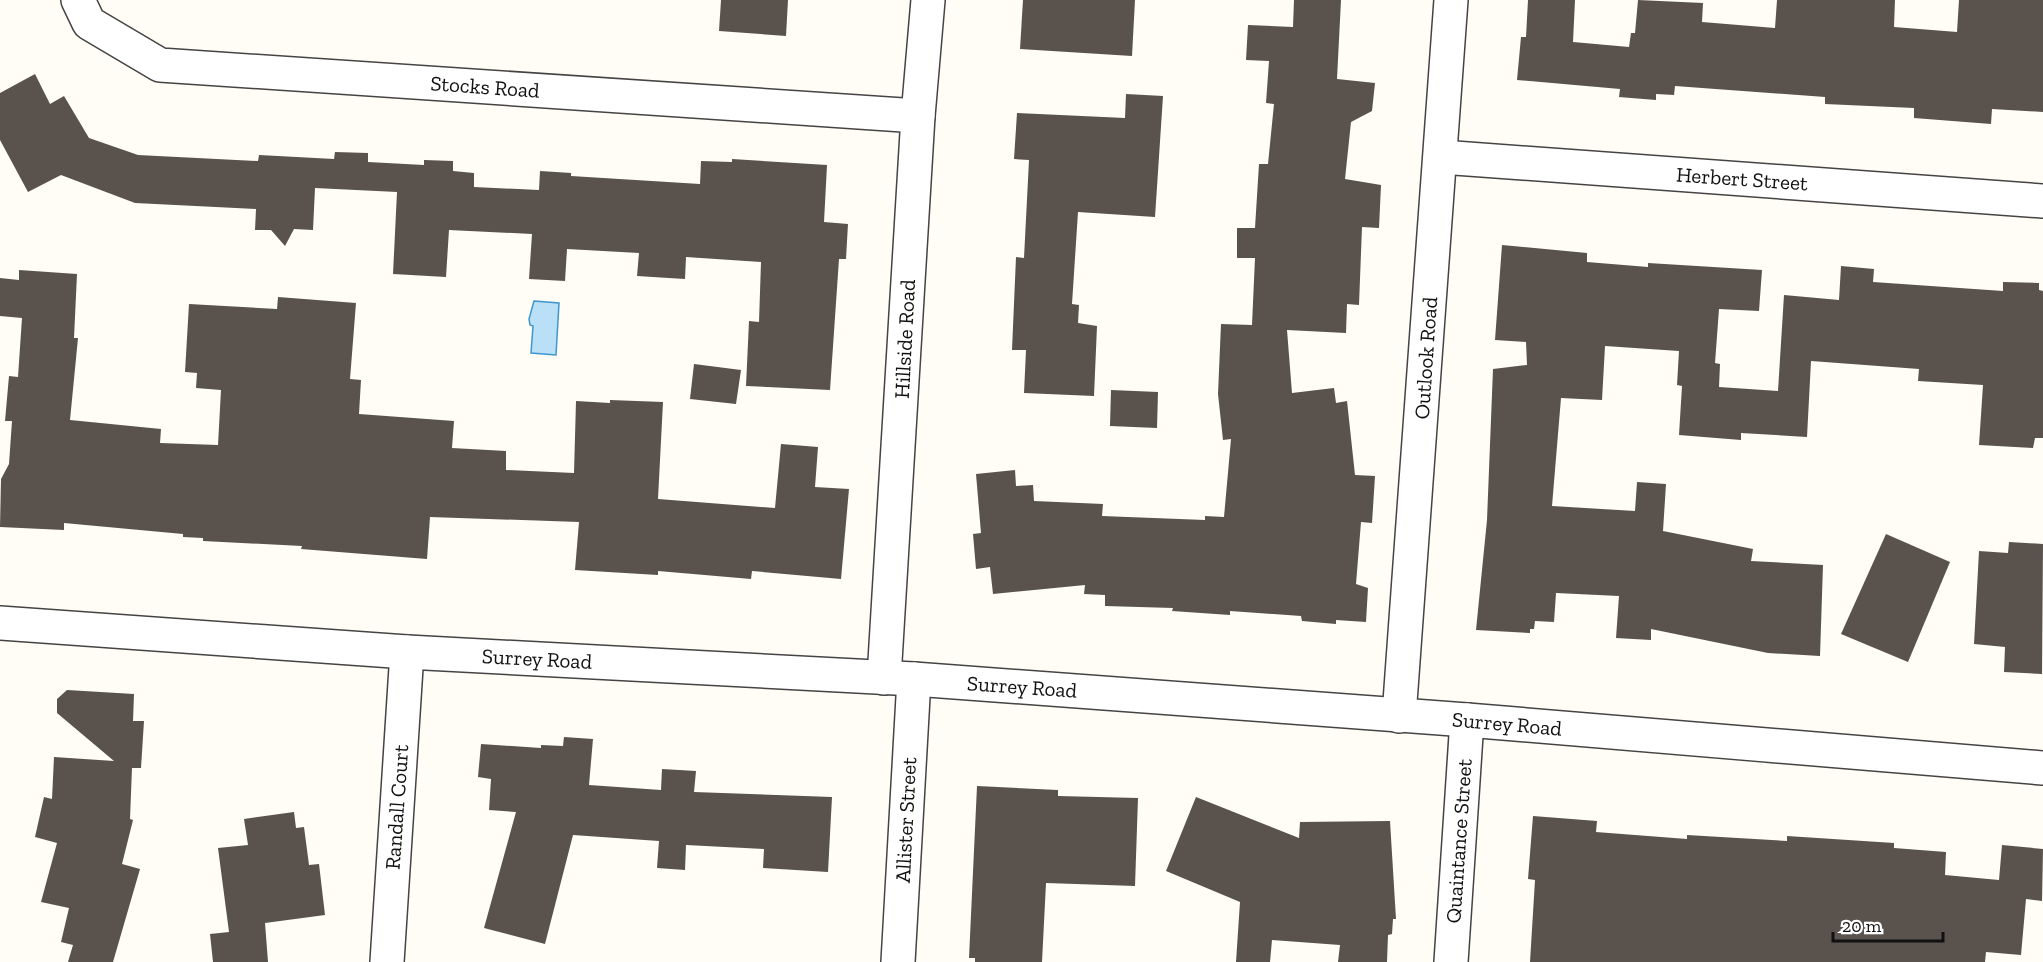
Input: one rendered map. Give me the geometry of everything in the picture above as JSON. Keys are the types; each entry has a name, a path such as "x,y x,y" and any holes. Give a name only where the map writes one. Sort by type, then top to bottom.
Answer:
{"street":[{"name":"Stocks Road","path":"78,0 89,23 160,65 918,116"},
{"name":"Hillside Road","path":"899,678 918,116 928,0"},
{"name":"Outlook Road","path":"1399,716 1451,0"},
{"name":"Herbert Street","path":"1441,157 2043,201"},
{"name":"Surrey Road","path":"0,623 407,652 899,678 1467,720 2043,768"},
{"name":"Randall Court","path":"387,962 407,652"},
{"name":"Allister Street","path":"898,962 899,678"},
{"name":"Quaintance Street","path":"1451,962 1467,720"}],"water":[{"path":"534,301 559,303 556,355 531,353 533,326 530,325 529,319"}],"building":[{"path":"721,0 788,0 786,36 719,31"},
{"path":"1023,0 1135,0 1132,56 1020,49"},
{"path":"1294,0 1341,0 1337,79 1375,83 1372,111 1351,122 1345,179 1381,185 1379,228 1362,227 1359,305 1347,304 1346,333 1287,330 1292,393 1334,388 1336,403 1347,401 1355,475 1375,476 1372,523 1361,522 1356,584 1368,588 1366,622 1336,620 1336,624 1302,621 1301,616 1230,611 1230,615 1172,611 1173,608 1105,606 1105,595 1084,594 1085,585 993,594 990,567 976,569 973,534 981,533 976,474 1015,470 1016,486 1033,485 1034,501 1103,504 1102,516 1205,520 1205,516 1224,517 1231,439 1223,440 1218,394 1221,324 1252,325 1255,258 1237,258 1237,228 1255,228 1259,164 1268,164 1274,104 1266,103 1269,61 1246,60 1248,25 1293,27"},
{"path":"1528,0 1575,0 1573,42 1629,47 1631,33 1635,33 1638,0 1703,3 1702,22 1775,28 1777,0 1895,0 1894,27 1957,32 1959,0 2043,0 2043,112 1992,109 1991,124 1914,118 1914,108 1825,104 1825,97 1675,86 1674,95 1656,94 1656,100 1619,97 1620,89 1517,80 1521,37 1526,37"},
{"path":"35,74 50,104 64,96 89,138 138,155 258,161 259,155 334,159 335,152 368,153 368,162 424,165 424,160 453,161 453,171 474,173 474,187 539,190 540,171 571,173 571,176 700,184 701,161 732,162 732,159 827,165 824,222 848,224 846,259 839,259 830,390 746,386 749,321 759,322 761,262 686,257 685,279 637,276 639,253 567,249 565,281 529,279 532,234 449,230 446,277 393,274 397,192 315,188 313,230 294,229 285,246 271,230 255,230 256,209 135,203 61,175 28,192 0,140 0,93"},
{"path":"1126,94 1163,96 1155,217 1078,212 1072,304 1079,305 1078,323 1097,326 1094,396 1024,393 1026,350 1012,350 1016,257 1024,258 1029,160 1014,159 1017,113 1125,118"},
{"path":"1502,245 1587,253 1587,262 1648,267 1648,263 1762,270 1759,311 1719,309 1715,363 1720,364 1719,387 1778,391 1784,295 1839,300 1841,266 1874,269 1873,282 2003,291 2003,282 2039,283 2039,290 2043,291 2043,438 2035,438 2033,448 1979,445 1983,385 1918,381 1919,369 1811,361 1807,437 1741,433 1741,440 1679,435 1682,386 1677,385 1679,351 1605,346 1602,400 1561,398 1552,506 1635,511 1637,482 1666,484 1663,531 1753,549 1751,561 1823,565 1820,656 1768,653 1651,629 1651,640 1616,638 1619,596 1556,593 1554,622 1535,621 1534,629 1530,629 1530,633 1476,630 1487,520 1493,369 1527,365 1526,342 1495,340"},
{"path":"19,270 77,274 74,338 78,338 70,420 161,429 160,443 218,445 221,390 196,388 197,373 185,372 189,304 277,309 278,297 356,303 350,379 361,380 359,414 454,421 452,448 506,451 506,470 574,473 576,401 663,402 658,499 775,508 781,444 818,447 815,487 849,489 841,579 752,571 751,579 658,571 658,575 575,570 579,522 430,517 427,559 301,549 302,546 203,541 203,538 183,537 183,534 64,523 64,530 0,527 1,479 9,464 12,421 5,421 9,376 18,377 22,318 0,316 0,278 19,280"},
{"path":"694,364 741,370 736,404 690,399"},
{"path":"1111,390 1158,392 1157,428 1110,426"},
{"path":"1886,534 1950,562 1908,662 1841,634"},
{"path":"2009,542 2043,544 2042,674 2004,672 2005,647 1974,644 1979,551 2008,553"},
{"path":"67,690 134,694 133,721 144,721 141,768 132,768 130,819 133,820 122,864 140,869 113,962 68,962 73,945 61,942 69,908 41,902 57,843 35,837 44,797 52,799 54,757 114,761 57,713 57,699"},
{"path":"564,737 593,739 589,785 661,790 662,769 696,771 694,792 832,797 828,872 763,868 764,849 686,845 685,870 657,868 659,841 573,835 545,944 484,928 516,812 489,810 491,779 478,777 481,744 541,748 541,745 563,746"},
{"path":"977,786 1058,790 1058,796 1138,798 1135,886 1046,883 1042,962 975,962 975,958 969,958"},
{"path":"1196,797 1299,838 1300,822 1390,821 1396,919 1393,919 1392,934 1388,935 1387,962 1338,962 1340,945 1272,940 1270,962 1236,962 1240,902 1166,871"},
{"path":"294,812 296,828 304,827 309,865 319,864 325,915 265,923 268,962 213,962 210,934 229,932 218,848 248,845 244,819"},
{"path":"1533,816 1597,821 1596,832 1687,839 1687,835 1787,841 1787,836 1894,843 1894,848 1946,852 1945,875 1999,880 2002,845 2043,849 2042,901 2026,899 2021,955 1986,952 1985,962 1530,962 1535,880 1528,879"}]}
